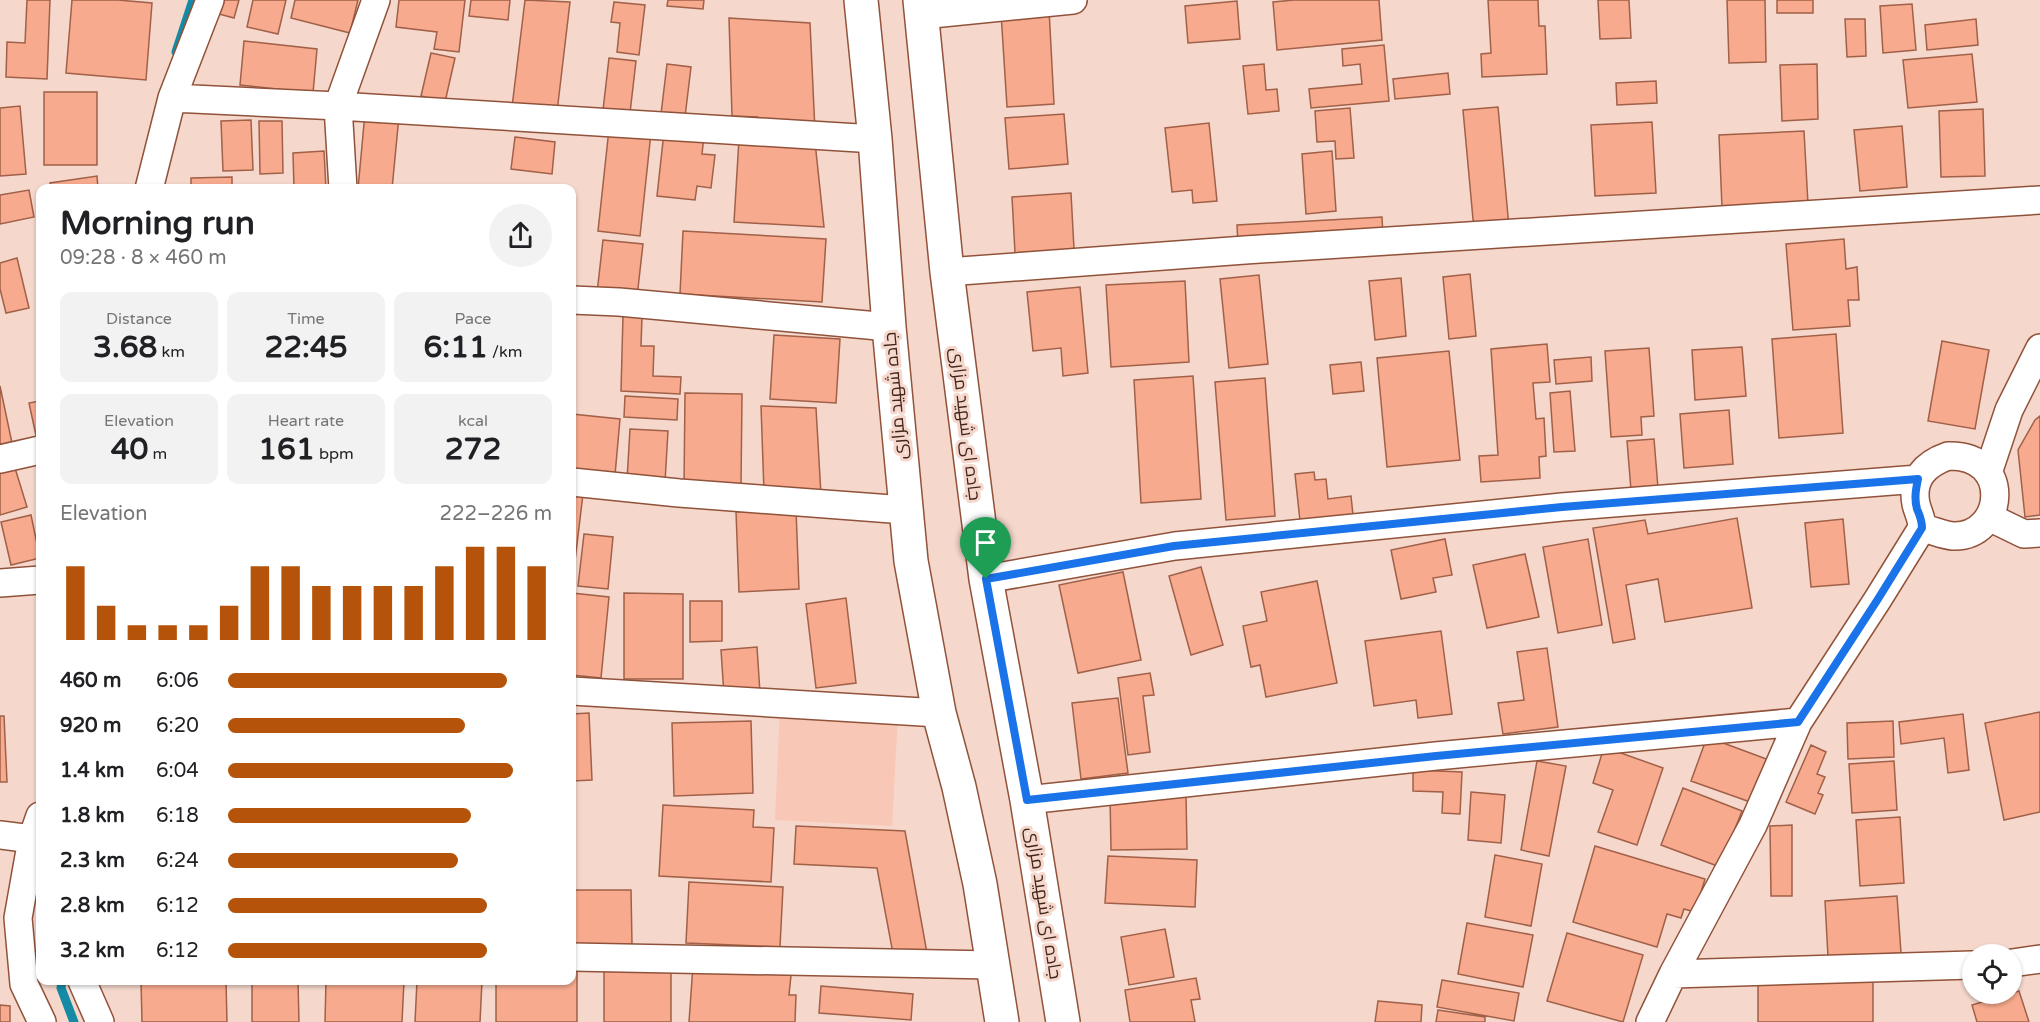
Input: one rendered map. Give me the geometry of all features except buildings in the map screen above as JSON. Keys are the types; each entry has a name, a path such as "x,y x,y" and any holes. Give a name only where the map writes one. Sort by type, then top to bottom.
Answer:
{"main road":[{"name":"جاده شهید مزاری","path":"861,0 911,561 939,713 959,788 980,884 992,965"},
{"name":"جاده ای شهید مزاری","path":"921,7 947,272 986,579 1027,800 1063,1022"},
{"path":"992,965 1002,1022"}],"street":[{"path":"150,184 172,98 210,0"},
{"path":"343,184 338,106 376,0"},
{"path":"921,7 1073,0"},
{"path":"172,98 875,139"},
{"path":"947,272 1245,250 2040,200"},
{"path":"576,300 620,302 889,327"},
{"path":"1988,472 2009,410 2040,348"},
{"path":"0,459 36,451"},
{"path":"1650,1022 1673,974 1753,825 1798,722 1922,528 1922,519 1916,507 1915,492 1918,479 1926,467 1948,456 1962,456 1974,460 1988,472 1994,485 1994,504 1989,518 1980,528 1967,534 1953,536 1922,528"},
{"path":"986,579 1174,546 1562,507 1918,479"},
{"path":"576,483 905,510"},
{"path":"1989,518 2024,534 2040,533"},
{"path":"0,583 36,580"},
{"path":"576,691 939,713"},
{"path":"1027,800 1436,756 1798,722"},
{"path":"0,836 36,827 18,918 24,984 42,1022"},
{"path":"576,957 992,965"},
{"path":"2022,962 2040,959"},
{"path":"1673,974 1962,965"},
{"path":"84,985 100,1022"}],"shaded area":[{"path":"780,708 898,714 892,826 775,820"}],"waterway":[{"path":"176,52 193,0"},
{"path":"61,985 74,1022"}],"route":[{"path":"1918,479 1915,492 1916,507 1922,519 1922,528 1798,722 1436,756 1027,800 986,579 1174,546 1562,507 1918,479"}]}
